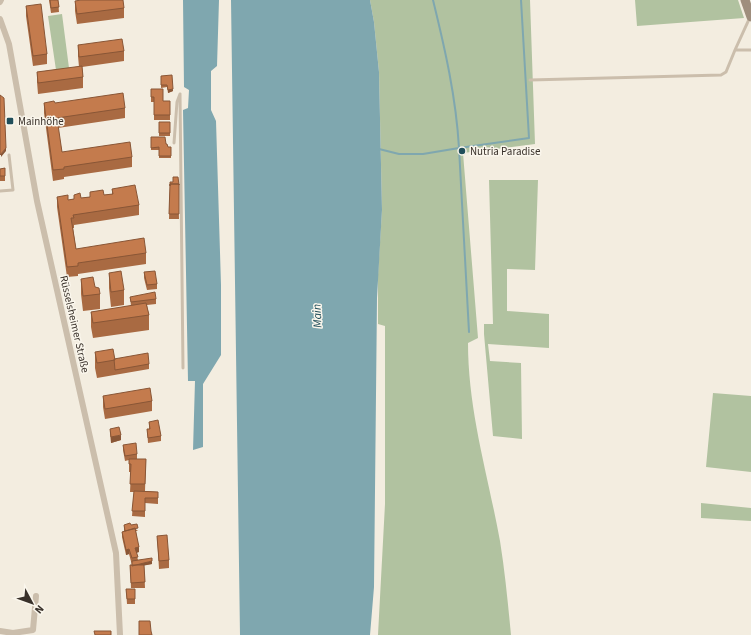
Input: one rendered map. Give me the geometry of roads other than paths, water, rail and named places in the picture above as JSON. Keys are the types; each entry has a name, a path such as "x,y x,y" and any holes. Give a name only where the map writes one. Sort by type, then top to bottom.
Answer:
{"street":[{"path":"745,0 751,16"},
{"name":"Rüsselsheimer Straße","path":"0,19 9,44 39,208 116,553 120,635"},
{"path":"0,631 13,633 33,630 36,596"}],"lane":[{"path":"530,80 721,75 726,72 751,16"},
{"path":"735,50 751,50"},
{"path":"174,144 177,102 180,94 183,368"},
{"path":"0,191 13,190 9,155"}],"water":[{"path":"183,0 219,0 217,66 211,71 211,110 216,121 221,285 221,355 203,384 203,447 193,450 195,381 188,381 183,110 188,108 189,90 184,87"},
{"name":"Main","path":"231,0 370,0 374,22 379,72 382,210 377,298 374,587 370,635 240,635"}],"waterway":[{"path":"433,0 453,92 459,148 529,138 521,0"},
{"path":"379,149 399,154 423,154 459,148 469,332"}],"place":[{"name":"Mainhöhe","path":"10,121"},
{"name":"Nutria Paradise","path":"462,151"}]}
